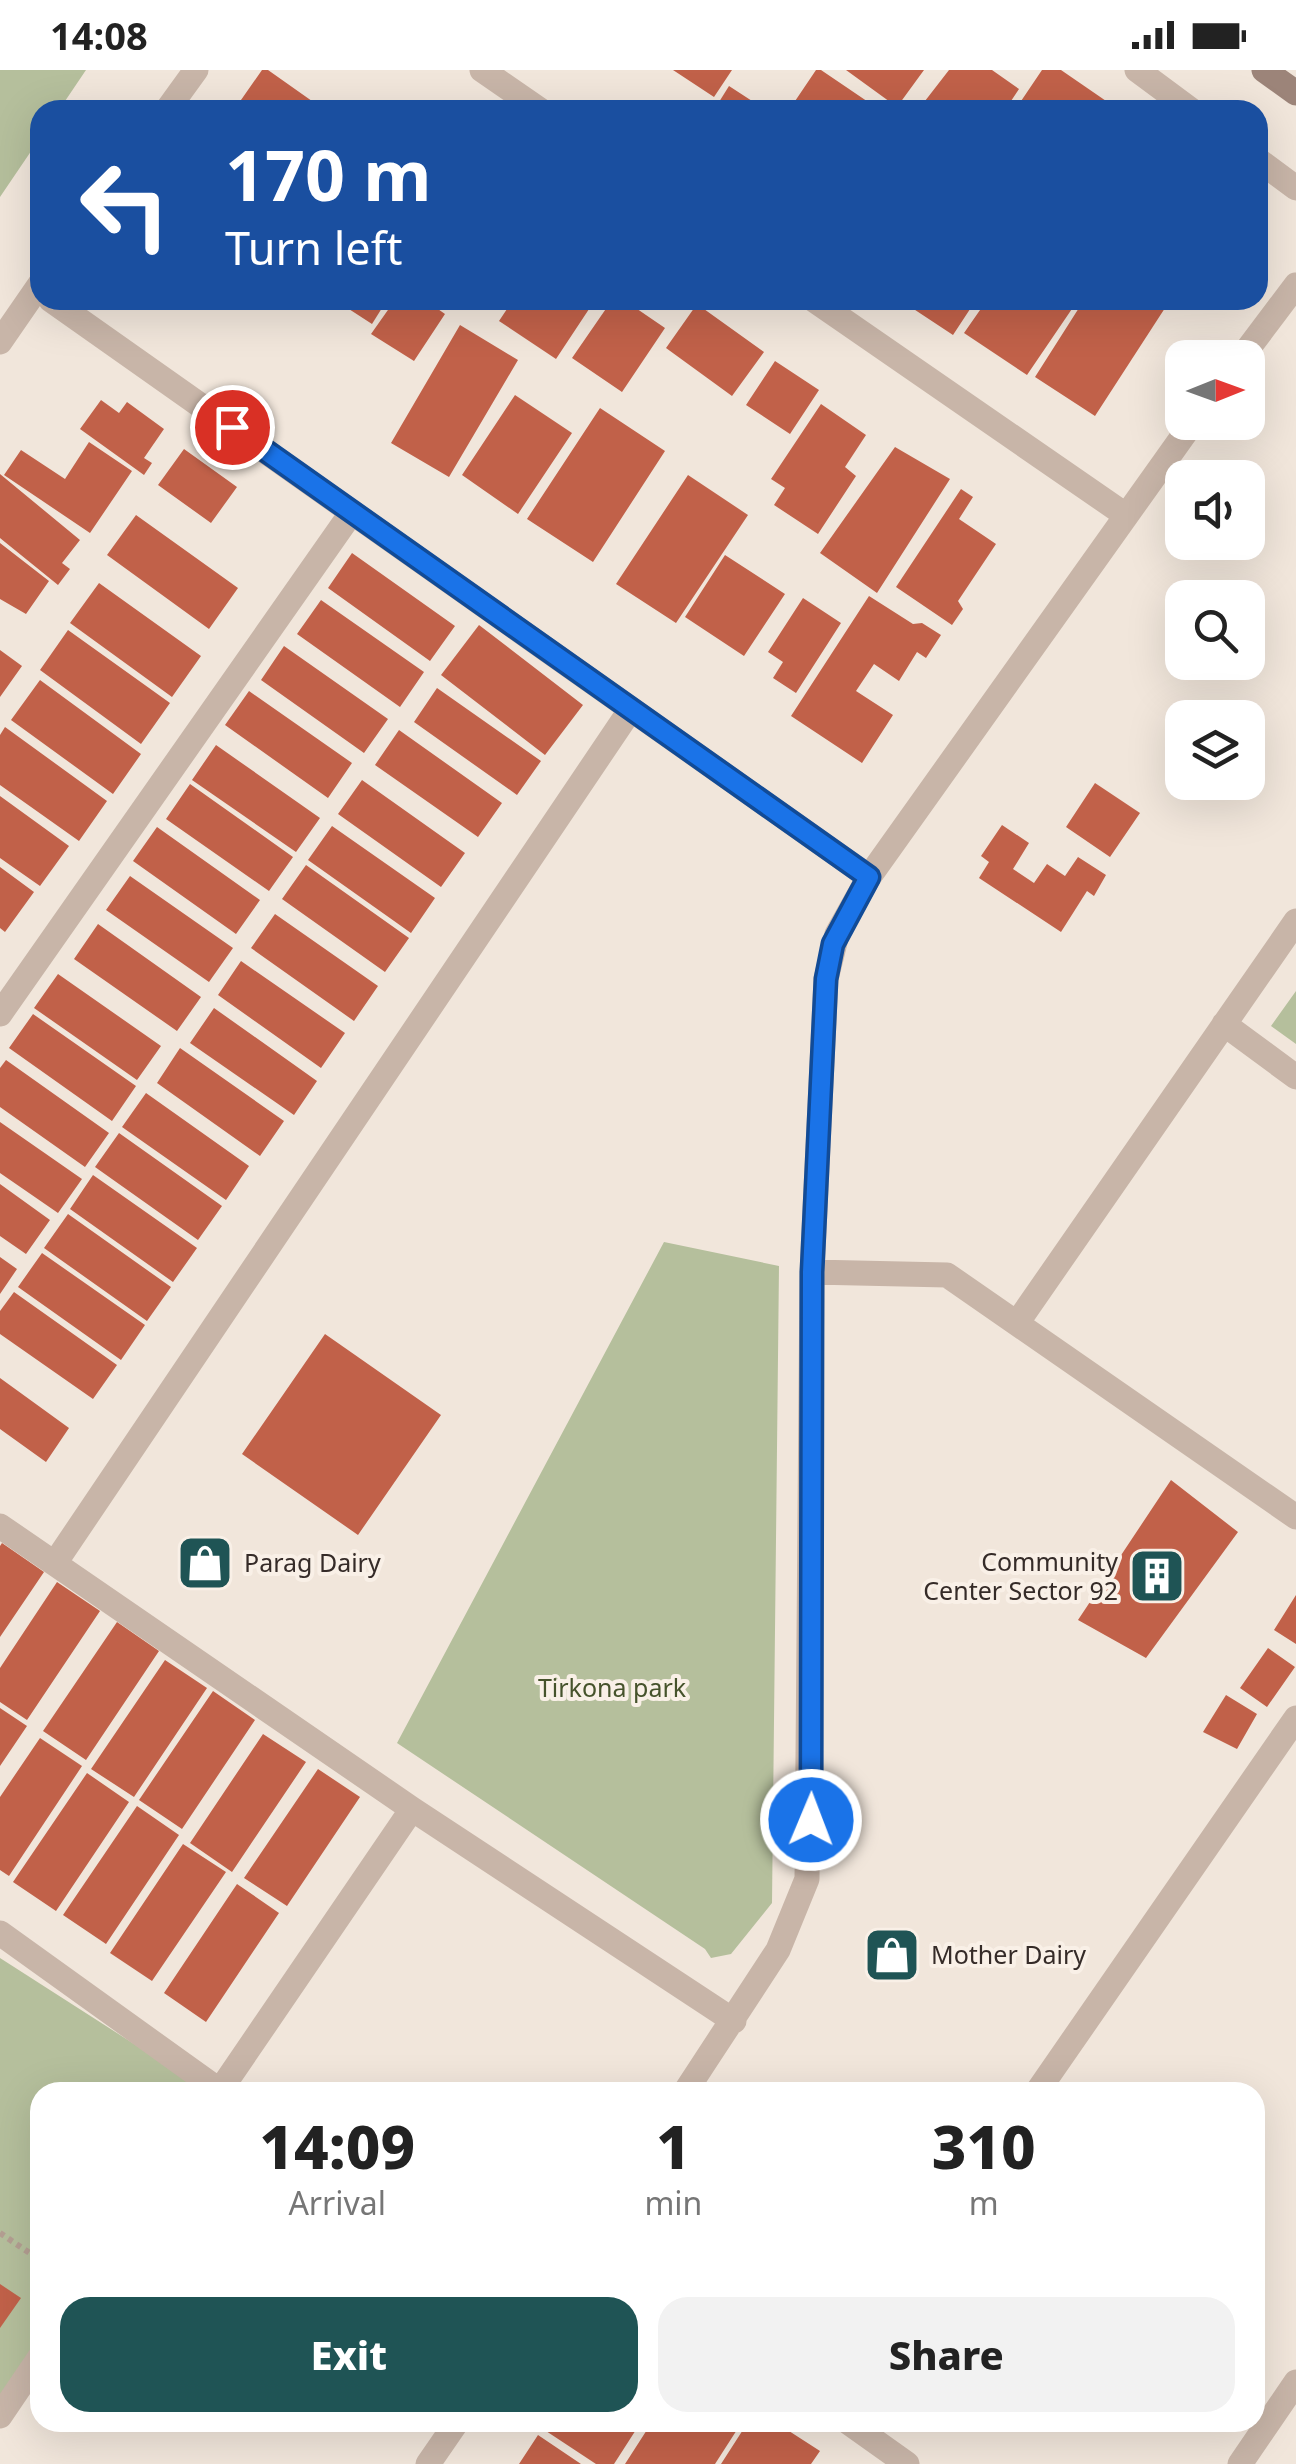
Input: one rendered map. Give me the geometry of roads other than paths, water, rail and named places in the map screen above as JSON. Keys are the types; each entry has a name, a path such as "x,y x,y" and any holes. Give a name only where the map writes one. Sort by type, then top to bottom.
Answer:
{"street":[{"path":"174,100 196,70"},
{"path":"482,70 526,100"},
{"path":"1137,70 1177,100"},
{"path":"1264,70 1296,93"},
{"path":"1268,167 1296,188"},
{"path":"1255,340 1296,285"},
{"path":"0,342 30,306"},
{"path":"69,310 869,877"},
{"path":"828,310 1124,514"},
{"path":"693,2082 734,2021 796,1914 809,1864 812,1272 826,979 833,944 869,877 1180,440"},
{"path":"0,1014 352,512"},
{"path":"54,1563 631,709"},
{"path":"1016,1323 1296,921"},
{"path":"1224,1024 1296,1077"},
{"path":"812,1272 948,1274 1296,1517"},
{"path":"0,1526 412,1809 734,2021"},
{"path":"1044,2082 1296,1718"},
{"path":"227,2082 412,1809"},
{"path":"0,1932 206,2082"},
{"path":"1,2413 30,2371"},
{"path":"1265,2427 1296,2382"},
{"path":"428,2464 450,2432"},
{"path":"862,2432 906,2464"},
{"path":"1240,2464 1262,2432"}],"place":[{"name":"Parag Dairy","path":"205,1563"},
{"name":"Community Center Sector 92","path":"1157,1576"},
{"name":"Mother Dairy","path":"892,1955"}],"park label":[{"name":"Tirkona park","path":"612,1688"}]}
